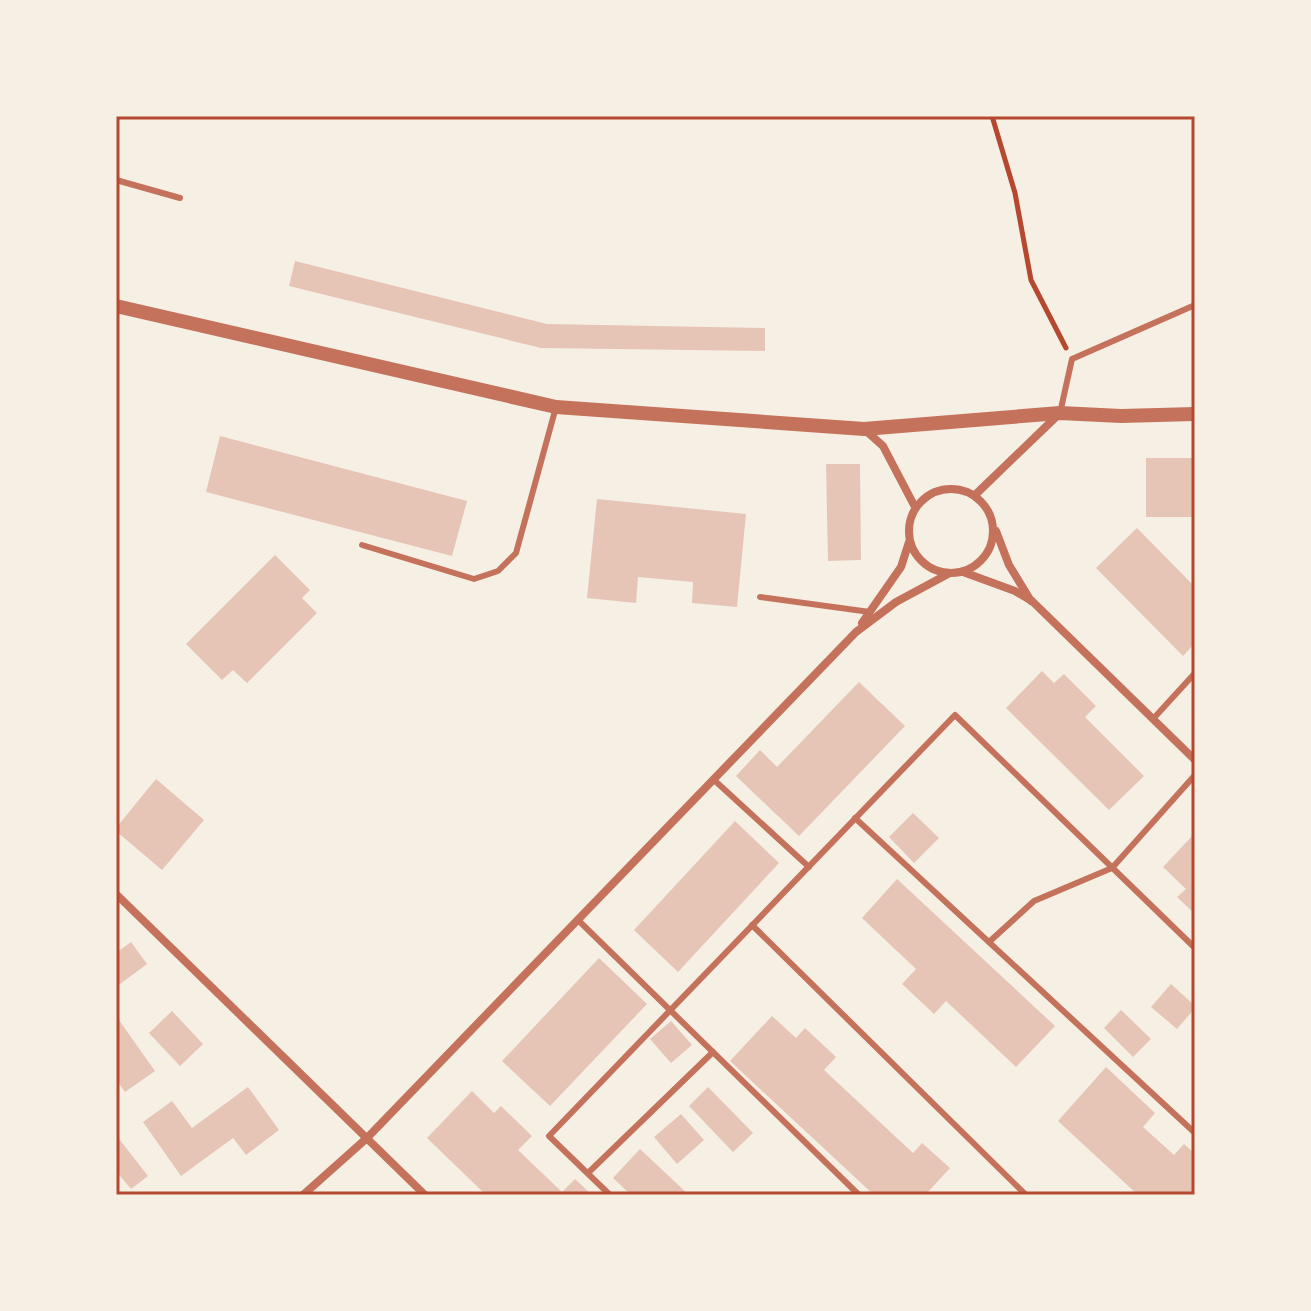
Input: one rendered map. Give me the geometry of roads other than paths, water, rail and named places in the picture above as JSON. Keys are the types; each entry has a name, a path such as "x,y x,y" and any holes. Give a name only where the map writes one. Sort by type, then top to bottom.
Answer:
{"street":[{"path":"116,306 556,407 864,429 1060,413 1121,416 1195,414"},
{"path":"975,495 1060,413"},
{"path":"864,429 883,446 915,507"},
{"path":"856,632 901,567 909,542 909,521 915,507 939,489 953,487 967,490 975,495 993,522 1009,565 1032,601 1195,760"},
{"path":"303,1195 367,1138 856,632 896,602 948,574 963,572 980,563 992,545 993,522"},
{"path":"909,542 918,559 932,569 948,574"},
{"path":"963,572 1015,591 1032,601"},
{"path":"116,894 425,1195"}],"lane":[{"path":"116,180 180,198"},
{"path":"1060,413 1072,359 1195,305"},
{"path":"362,545 474,579 498,571 516,553 556,407"},
{"path":"760,597 870,612"},
{"path":"1153,719 1195,673"},
{"path":"610,1195 549,1136 955,715 1195,948"},
{"path":"989,942 1034,901 1112,868 1195,775"},
{"path":"713,779 809,867"},
{"path":"855,818 1195,1133"},
{"path":"578,920 859,1195"},
{"path":"752,925 1026,1195"},
{"path":"588,1173 713,1052"}]}
